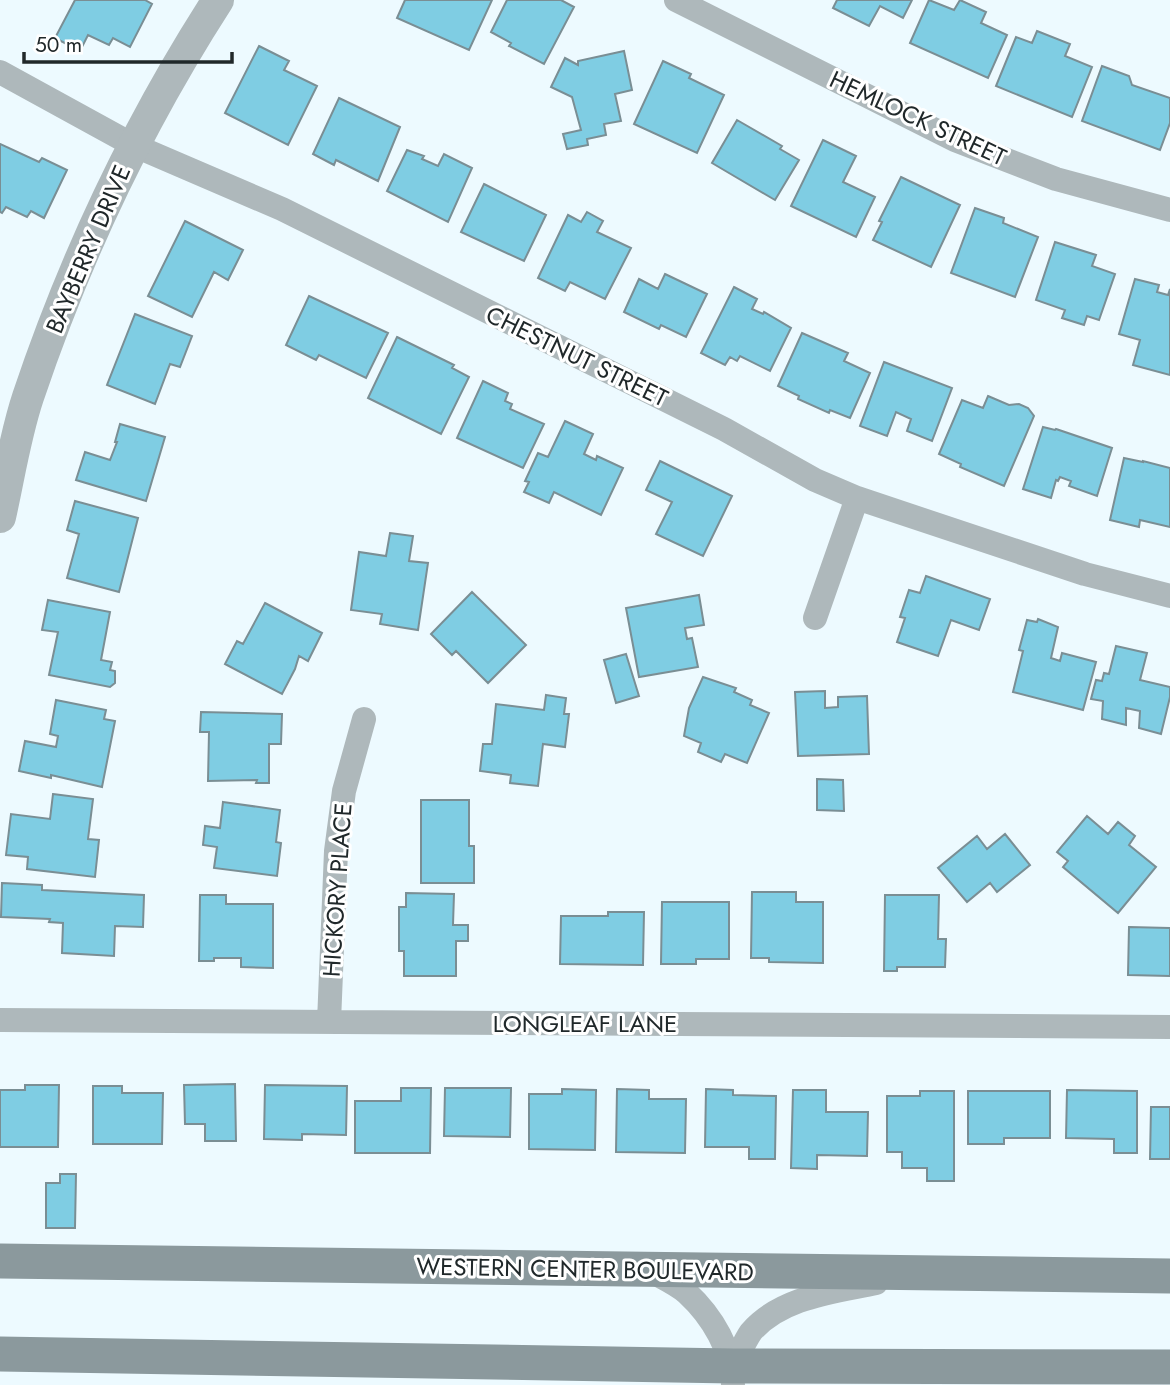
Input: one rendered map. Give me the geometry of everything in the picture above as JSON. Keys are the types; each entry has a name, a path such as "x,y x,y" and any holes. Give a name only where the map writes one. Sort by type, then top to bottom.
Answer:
{"main road":[{"name":"WESTERN CENTER BOULEVARD","path":"0,1261 1170,1276"},
{"path":"0,1354 733,1375 1170,1367"}],"street":[{"name":"BAYBERRY DRIVE","path":"0,517 31,388 61,304 133,145 218,0"},
{"name":"HEMLOCK STREET","path":"676,0 955,140 1056,179 1170,210"},
{"name":"CHESTNUT STREET","path":"0,72 133,145 282,209 724,429 815,480 857,498 1085,575 1170,596"},
{"path":"815,618 857,498"},
{"name":"HICKORY PLACE","path":"329,1022 336,850 344,791 364,719"},
{"name":"LONGLEAF LANE","path":"0,1020 1170,1027"},
{"path":"648,1269 686,1292 708,1317 733,1375"},
{"path":"733,1375 751,1332 779,1311 811,1297 915,1274"}],"building":[{"path":"75,0 145,0 152,4 130,47 113,38 109,45 88,35 80,51 55,38"},
{"path":"405,0 492,0 469,50 397,18"},
{"path":"507,0 561,0 574,7 544,64 509,46 511,43 491,32"},
{"path":"837,0 912,0 903,18 880,6 869,26 833,8"},
{"path":"929,0 954,10 960,0 986,12 981,23 1007,35 988,78 910,43"},
{"path":"1037,31 1070,44 1065,56 1092,67 1072,117 996,86 1016,37 1032,43"},
{"path":"259,46 289,61 284,70 317,86 288,145 225,113"},
{"path":"624,51 632,90 615,94 621,121 604,124 606,135 587,139 588,145 567,149 563,134 581,130 572,97 551,87 565,58 578,65 578,61"},
{"path":"663,61 691,74 689,78 724,95 697,153 634,124"},
{"path":"1102,66 1129,76 1132,85 1170,98 1170,123 1160,150 1082,121"},
{"path":"339,98 400,127 378,181 336,160 334,165 313,154"},
{"path":"737,120 782,146 780,149 799,160 775,200 712,163"},
{"path":"823,140 856,156 843,182 875,197 856,237 791,206"},
{"path":"0,144 39,162 42,158 67,170 44,218 31,211 27,217 6,207 0,212"},
{"path":"407,150 424,156 422,159 438,166 444,154 472,168 448,222 387,191"},
{"path":"901,177 960,205 931,267 873,240 882,222 879,221"},
{"path":"484,184 546,215 524,261 461,232"},
{"path":"975,208 1004,218 1003,223 1038,237 1015,297 951,273"},
{"path":"587,212 603,221 597,232 631,248 605,299 570,282 565,291 538,278 568,215 581,222"},
{"path":"185,221 243,250 228,280 214,272 192,317 148,296"},
{"path":"1055,242 1096,255 1092,266 1115,274 1099,320 1087,316 1084,325 1062,318 1065,310 1036,300"},
{"path":"665,274 707,294 686,337 661,325 659,329 624,312 639,279 658,289"},
{"path":"1135,279 1159,285 1157,292 1168,295 1170,289 1170,375 1133,365 1140,340 1119,334"},
{"path":"734,287 757,299 752,309 763,314 764,312 791,328 770,371 740,356 737,361 730,357 725,365 701,353"},
{"path":"309,296 388,333 366,378 319,355 316,360 286,345"},
{"path":"135,314 192,336 180,367 170,364 155,404 107,385"},
{"path":"802,333 848,353 844,361 870,373 850,418 830,410 829,413 798,399 799,396 778,386"},
{"path":"397,337 454,365 452,368 469,377 441,434 368,398"},
{"path":"884,362 952,388 932,441 907,431 911,419 896,412 887,436 860,426"},
{"path":"483,381 508,393 505,401 512,404 510,409 544,424 523,468 457,438"},
{"path":"988,396 1009,405 1019,404 1028,408 1034,416 1004,486 960,467 961,464 939,454 962,400 983,408"},
{"path":"565,421 593,434 584,454 596,460 597,456 623,468 601,515 554,492 549,503 524,492 529,482 525,481 538,453 548,457"},
{"path":"120,424 165,437 146,501 76,480 85,452 110,460"},
{"path":"1043,427 1112,448 1097,496 1069,486 1071,481 1060,477 1056,480 1051,498 1023,489"},
{"path":"1124,458 1170,468 1170,527 1140,520 1139,527 1110,520"},
{"path":"660,461 732,496 703,556 656,534 672,502 646,490"},
{"path":"75,501 138,518 119,592 67,578 79,534 67,530"},
{"path":"390,533 413,536 409,561 428,563 418,630 380,624 382,614 351,610 359,552 386,556"},
{"path":"926,576 990,599 979,630 951,620 938,656 897,642 905,618 900,617 909,590 920,593"},
{"path":"472,592 526,645 488,683 456,651 452,655 431,634"},
{"path":"699,595 704,625 685,628 687,639 692,638 698,667 639,677 626,608"},
{"path":"48,600 110,612 101,660 112,662 110,670 115,671 115,683 110,687 49,675 58,632 42,630"},
{"path":"265,603 322,633 308,661 299,656 282,694 225,664 237,641 243,644"},
{"path":"1038,619 1058,627 1051,658 1060,661 1062,653 1096,662 1083,710 1013,692 1023,651 1019,650 1027,620 1037,622"},
{"path":"1116,646 1147,653 1140,680 1170,687 1161,734 1139,728 1140,711 1126,708 1126,725 1102,719 1103,701 1091,699 1096,680 1102,681 1104,673 1109,674"},
{"path":"626,654 639,696 616,703 604,660"},
{"path":"703,677 736,688 734,692 752,700 750,705 769,713 747,763 725,754 721,762 698,752 701,743 684,736 689,708"},
{"path":"825,691 825,708 838,707 838,697 867,696 869,754 798,756 795,692"},
{"path":"546,695 566,698 564,714 569,714 565,747 543,744 538,786 510,783 511,775 480,771 483,744 492,744 496,704 544,710"},
{"path":"56,700 106,710 104,719 115,721 102,787 51,775 51,778 19,771 25,741 56,747 58,736 50,734"},
{"path":"201,712 282,714 281,744 269,744 269,783 256,783 257,780 208,781 209,732 200,732"},
{"path":"817,779 843,780 844,811 817,810"},
{"path":"53,794 93,799 88,839 99,840 95,877 27,869 28,857 6,855 11,814 50,819"},
{"path":"421,800 469,800 469,846 474,846 474,883 421,883"},
{"path":"223,802 280,810 276,842 281,843 277,876 214,868 217,847 203,845 205,826 220,828"},
{"path":"1087,816 1108,834 1118,822 1135,836 1129,845 1156,867 1118,913 1063,867 1068,861 1057,852"},
{"path":"1005,834 1030,865 997,892 990,883 967,902 938,868 977,836 987,849"},
{"path":"2,883 42,885 42,890 144,895 143,927 115,926 114,956 62,953 63,923 49,922 50,919 1,917"},
{"path":"752,892 796,892 796,902 823,902 823,963 769,962 769,958 751,958"},
{"path":"406,893 454,894 453,925 468,925 468,941 456,941 456,976 404,976 404,951 399,951 399,907 406,907"},
{"path":"200,895 226,895 226,904 273,904 273,968 241,967 241,958 199,961"},
{"path":"885,895 939,895 938,939 946,939 945,967 897,967 897,971 884,971"},
{"path":"662,902 729,902 729,959 696,959 696,964 661,964"},
{"path":"608,912 644,912 643,965 560,964 561,916 608,916"},
{"path":"1129,927 1170,928 1170,976 1128,975"},
{"path":"235,1084 236,1141 205,1141 205,1124 185,1124 184,1085"},
{"path":"25,1085 59,1085 58,1147 0,1147 0,1090 25,1090"},
{"path":"265,1085 347,1086 346,1135 302,1134 302,1140 264,1139"},
{"path":"93,1086 122,1086 122,1093 163,1093 162,1144 93,1144"},
{"path":"401,1088 431,1088 430,1153 355,1153 355,1101 401,1101"},
{"path":"445,1088 511,1088 510,1137 444,1136"},
{"path":"562,1089 596,1090 595,1150 529,1149 529,1094 562,1094"},
{"path":"617,1089 649,1090 649,1099 686,1099 685,1153 616,1152"},
{"path":"706,1089 733,1090 733,1095 776,1096 775,1159 749,1159 749,1147 705,1147"},
{"path":"793,1090 826,1090 826,1112 868,1112 867,1156 817,1155 817,1169 791,1168"},
{"path":"1067,1090 1137,1091 1137,1153 1114,1153 1114,1139 1066,1138"},
{"path":"920,1091 954,1091 954,1181 927,1181 927,1168 902,1168 902,1152 887,1152 887,1096 920,1096"},
{"path":"968,1091 1050,1091 1050,1138 1004,1138 1004,1144 968,1144"},
{"path":"1151,1107 1170,1107 1170,1159 1150,1159"},
{"path":"60,1174 76,1174 75,1228 46,1228 46,1183 60,1183"}]}
